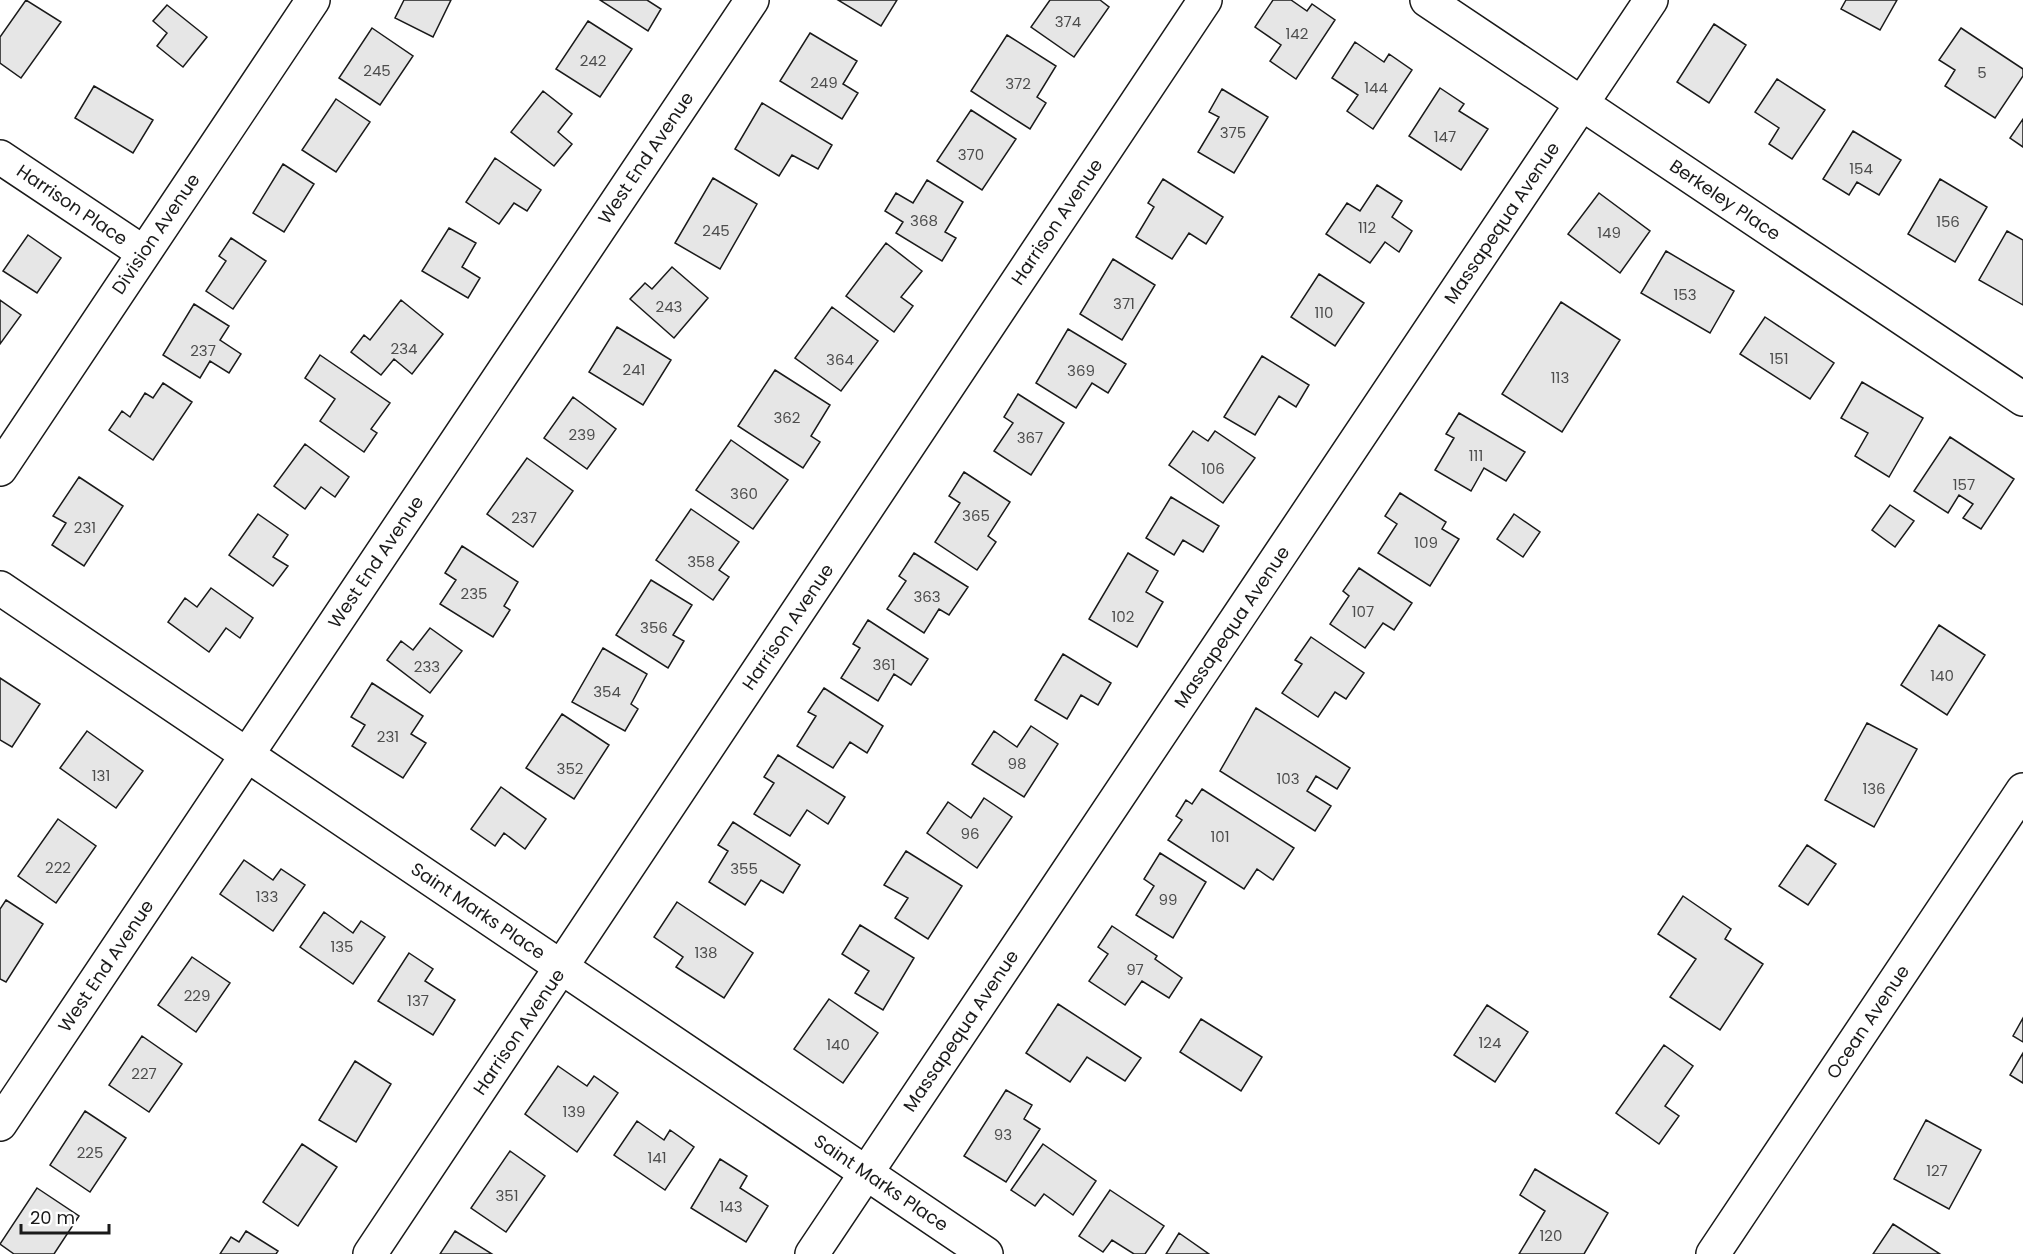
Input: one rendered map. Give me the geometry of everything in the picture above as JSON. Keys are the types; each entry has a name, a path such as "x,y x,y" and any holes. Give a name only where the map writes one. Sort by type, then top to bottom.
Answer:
{"street":[{"name":"Division Avenue","path":"0,469 313,0"},
{"name":"West End Avenue","path":"0,1124 752,0"},
{"name":"Harrison Avenue","path":"370,1254 1205,0"},
{"name":"Berkeley Place","path":"1427,0 2023,399"},
{"name":"Massapequa Avenue","path":"812,1254 1651,0"},
{"name":"Harrison Place","path":"0,157 144,253"},
{"name":"Saint Marks Place","path":"0,588 986,1254"},
{"name":"Ocean Avenue","path":"1713,1254 2023,790"}],"building":[{"path":"26,0 61,22 21,78 0,63 0,37"},
{"path":"404,0 451,0 433,37 395,18"},
{"path":"600,0 647,0 661,9 648,31"},
{"path":"838,0 897,0 881,26"},
{"path":"1050,0 1100,0 1109,7 1074,57 1031,27"},
{"path":"1273,0 1291,0 1307,11 1312,4 1335,20 1296,79 1270,61 1281,45 1255,27"},
{"path":"1846,0 1897,0 1880,30 1841,9"},
{"path":"167,5 207,37 183,67 157,46 167,33 153,21"},
{"path":"588,21 632,49 600,97 556,69"},
{"path":"1714,24 1746,45 1709,103 1677,82"},
{"path":"372,28 413,56 380,105 339,78"},
{"path":"1961,28 2023,69 2023,76 1995,118 1945,86 1955,70 1939,60"},
{"path":"810,33 857,61 843,84 858,93 842,119 780,81"},
{"path":"1007,35 1056,66 1037,97 1046,103 1030,129 971,91"},
{"path":"1355,42 1384,62 1389,54 1412,70 1373,129 1347,111 1358,95 1332,78"},
{"path":"1777,79 1825,110 1792,159 1769,144 1779,128 1755,112"},
{"path":"94,86 153,120 133,153 75,118"},
{"path":"1440,88 1464,104 1459,111 1488,129 1461,170 1409,136"},
{"path":"1222,89 1268,117 1234,173 1198,152 1219,117 1209,112"},
{"path":"543,91 572,114 558,132 572,144 554,166 511,132"},
{"path":"336,99 370,122 336,172 302,150"},
{"path":"762,103 832,145 818,169 792,155 779,176 735,149"},
{"path":"971,110 1016,139 982,190 937,161"},
{"path":"2023,119 2023,147 2010,138"},
{"path":"1853,131 1901,160 1879,195 1857,182 1849,195 1823,179"},
{"path":"495,158 541,190 527,211 514,203 499,224 466,202"},
{"path":"283,164 314,184 284,232 253,213"},
{"path":"713,178 757,204 720,269 675,243"},
{"path":"1163,179 1223,217 1206,244 1189,233 1172,259 1136,237 1154,207 1148,203"},
{"path":"1940,179 1987,207 1955,262 1908,234"},
{"path":"927,180 963,202 945,232 956,238 942,261 896,233 903,222 885,211 896,193 913,203"},
{"path":"1377,185 1402,201 1392,217 1412,231 1399,252 1385,242 1370,263 1326,234 1347,203 1360,211"},
{"path":"1599,193 1650,231 1620,273 1568,234"},
{"path":"449,228 476,243 462,267 480,278 468,298 422,271"},
{"path":"2007,231 2023,240 2023,305 1979,280"},
{"path":"28,235 61,258 37,293 3,271"},
{"path":"231,238 266,261 233,309 206,291 226,261 219,256"},
{"path":"886,243 922,271 901,297 913,306 894,332 846,296"},
{"path":"1666,251 1734,291 1710,333 1641,293"},
{"path":"1113,259 1155,285 1122,340 1080,314"},
{"path":"672,267 708,298 674,338 630,299 645,283 652,289"},
{"path":"1319,274 1364,303 1335,346 1291,317"},
{"path":"0,300 21,315 0,344"},
{"path":"401,300 443,334 412,374 394,359 381,375 351,352 364,335 370,340"},
{"path":"1561,302 1620,340 1562,432 1502,394"},
{"path":"194,304 229,326 220,340 241,354 229,373 210,361 200,378 163,355"},
{"path":"832,307 878,341 841,391 795,358"},
{"path":"1765,317 1834,363 1810,399 1740,354"},
{"path":"617,327 671,360 643,405 589,372"},
{"path":"1068,329 1126,364 1108,393 1092,383 1076,408 1036,383"},
{"path":"320,355 390,403 371,429 377,433 364,452 320,421 335,399 305,378"},
{"path":"1262,356 1309,385 1296,407 1279,396 1255,435 1224,417"},
{"path":"775,370 830,405 811,436 820,442 803,468 738,426"},
{"path":"1862,382 1923,418 1889,477 1855,456 1868,433 1841,418"},
{"path":"163,383 192,402 153,460 109,430 122,411 130,417 145,393 153,398"},
{"path":"1018,394 1064,423 1031,475 994,451 1013,423 1004,417"},
{"path":"573,397 616,429 587,469 544,438"},
{"path":"1459,413 1525,452 1506,481 1484,468 1471,491 1435,470 1454,438 1446,434"},
{"path":"1193,431 1208,441 1215,431 1255,458 1223,503 1169,465"},
{"path":"1950,437 2014,479 1981,529 1963,518 1973,504 1959,495 1948,513 1914,491"},
{"path":"731,440 788,480 753,529 696,490"},
{"path":"305,444 349,477 335,497 321,487 305,509 274,486"},
{"path":"527,458 573,491 533,547 487,514"},
{"path":"964,472 1010,502 988,536 996,542 977,570 935,542 960,503 949,496"},
{"path":"79,477 123,506 84,566 52,545 66,523 53,516"},
{"path":"1400,493 1446,522 1442,529 1459,539 1430,586 1378,553 1397,524 1385,516"},
{"path":"1171,497 1219,526 1203,552 1183,540 1174,555 1146,538"},
{"path":"1890,505 1914,521 1895,547 1872,530"},
{"path":"691,509 739,542 719,570 729,577 713,600 656,560"},
{"path":"258,514 288,535 273,557 288,566 273,586 229,555"},
{"path":"1514,514 1540,532 1523,557 1497,539"},
{"path":"462,546 518,582 504,606 510,610 493,637 440,604 456,580 445,573"},
{"path":"914,553 968,587 949,615 939,609 924,633 887,609 906,581 899,576"},
{"path":"1128,553 1158,571 1146,592 1163,602 1137,647 1089,619"},
{"path":"1359,568 1412,603 1394,630 1383,623 1365,648 1330,624 1349,596 1343,591"},
{"path":"651,580 692,605 673,635 684,641 668,668 616,635"},
{"path":"211,588 253,618 240,638 226,628 209,652 168,622 185,598 197,607"},
{"path":"868,620 928,659 911,685 894,674 878,701 841,678 860,648 853,644"},
{"path":"1939,625 1985,655 1947,715 1901,685"},
{"path":"430,628 462,651 430,693 387,660 401,641 413,650"},
{"path":"1311,637 1364,673 1346,699 1335,692 1318,717 1282,693 1302,664 1295,660"},
{"path":"603,648 647,674 631,704 638,709 625,731 572,702"},
{"path":"1063,654 1111,683 1098,705 1081,695 1067,719 1035,700"},
{"path":"0,678 40,704 12,747 0,740"},
{"path":"372,683 423,716 411,734 426,743 403,778 352,746 365,725 351,717"},
{"path":"824,688 883,726 867,753 850,742 833,768 797,746 816,716 808,712"},
{"path":"1256,708 1350,768 1337,789 1316,776 1307,791 1331,806 1315,831 1220,771"},
{"path":"562,714 609,745 574,799 526,768"},
{"path":"1867,723 1917,749 1874,827 1825,800"},
{"path":"1031,726 1058,744 1024,797 972,764 994,731 1017,747"},
{"path":"87,731 143,771 116,808 60,768"},
{"path":"778,755 845,797 828,824 807,810 790,836 754,814 774,783 764,777"},
{"path":"501,787 546,819 525,849 504,833 495,846 471,829"},
{"path":"1202,789 1294,848 1273,880 1257,869 1244,889 1168,840 1182,820 1176,816 1186,800 1192,804"},
{"path":"984,798 1012,817 977,868 927,833 948,802 971,818"},
{"path":"58,819 96,846 56,903 18,876"},
{"path":"733,822 800,865 783,893 761,880 745,905 709,882 728,851 718,845"},
{"path":"1807,845 1836,864 1808,905 1779,886"},
{"path":"906,851 962,886 928,939 895,918 908,898 884,885"},
{"path":"1160,853 1206,882 1173,938 1136,915 1154,886 1144,879"},
{"path":"244,860 273,880 281,869 305,885 273,931 220,894"},
{"path":"1683,896 1731,929 1725,939 1763,964 1720,1030 1670,997 1696,959 1658,934"},
{"path":"6,900 43,924 6,982 0,979 0,909"},
{"path":"677,902 753,953 724,998 676,967 683,957 654,937"},
{"path":"324,912 353,933 361,921 385,937 353,984 300,947"},
{"path":"860,925 914,958 883,1010 855,993 869,971 842,954"},
{"path":"1112,926 1157,956 1155,959 1182,978 1169,998 1142,981 1125,1005 1089,981 1108,954 1098,947"},
{"path":"409,953 433,969 425,981 455,1000 433,1035 378,1001"},
{"path":"192,957 230,983 196,1032 158,1005"},
{"path":"829,999 878,1033 843,1083 794,1049"},
{"path":"1058,1004 1141,1058 1125,1081 1087,1057 1070,1082 1026,1053"},
{"path":"1487,1005 1528,1032 1495,1082 1454,1055"},
{"path":"2023,1018 2023,1042 2013,1036"},
{"path":"1201,1019 1262,1057 1241,1091 1180,1052"},
{"path":"142,1036 182,1064 149,1112 109,1085"},
{"path":"1664,1045 1693,1066 1665,1106 1679,1116 1659,1144 1616,1113"},
{"path":"2023,1053 2023,1083 2010,1075"},
{"path":"355,1061 391,1084 356,1142 319,1120"},
{"path":"558,1066 587,1086 594,1076 618,1093 577,1152 525,1114"},
{"path":"1006,1090 1032,1105 1024,1119 1040,1129 1006,1182 964,1156"},
{"path":"85,1111 126,1138 90,1192 50,1165"},
{"path":"1926,1120 1981,1150 1949,1209 1894,1179"},
{"path":"637,1121 664,1140 670,1130 694,1147 665,1190 614,1155"},
{"path":"302,1144 337,1167 298,1226 263,1202"},
{"path":"1043,1144 1096,1181 1073,1215 1044,1194 1035,1206 1011,1190"},
{"path":"510,1151 545,1176 506,1232 471,1208"},
{"path":"720,1159 747,1176 740,1188 768,1206 746,1242 691,1208"},
{"path":"1535,1169 1608,1213 1584,1254 1519,1254 1545,1211 1520,1195"},
{"path":"37,1188 79,1216 54,1254 14,1254 0,1244"},
{"path":"1110,1190 1164,1226 1145,1254 1134,1254 1112,1240 1103,1252 1079,1236"},
{"path":"1893,1224 1940,1254 1873,1254"},
{"path":"246,1231 278,1251 276,1254 220,1254 231,1237 239,1242"},
{"path":"455,1231 492,1254 440,1254"},
{"path":"1179,1233 1209,1254 1166,1254"}]}
